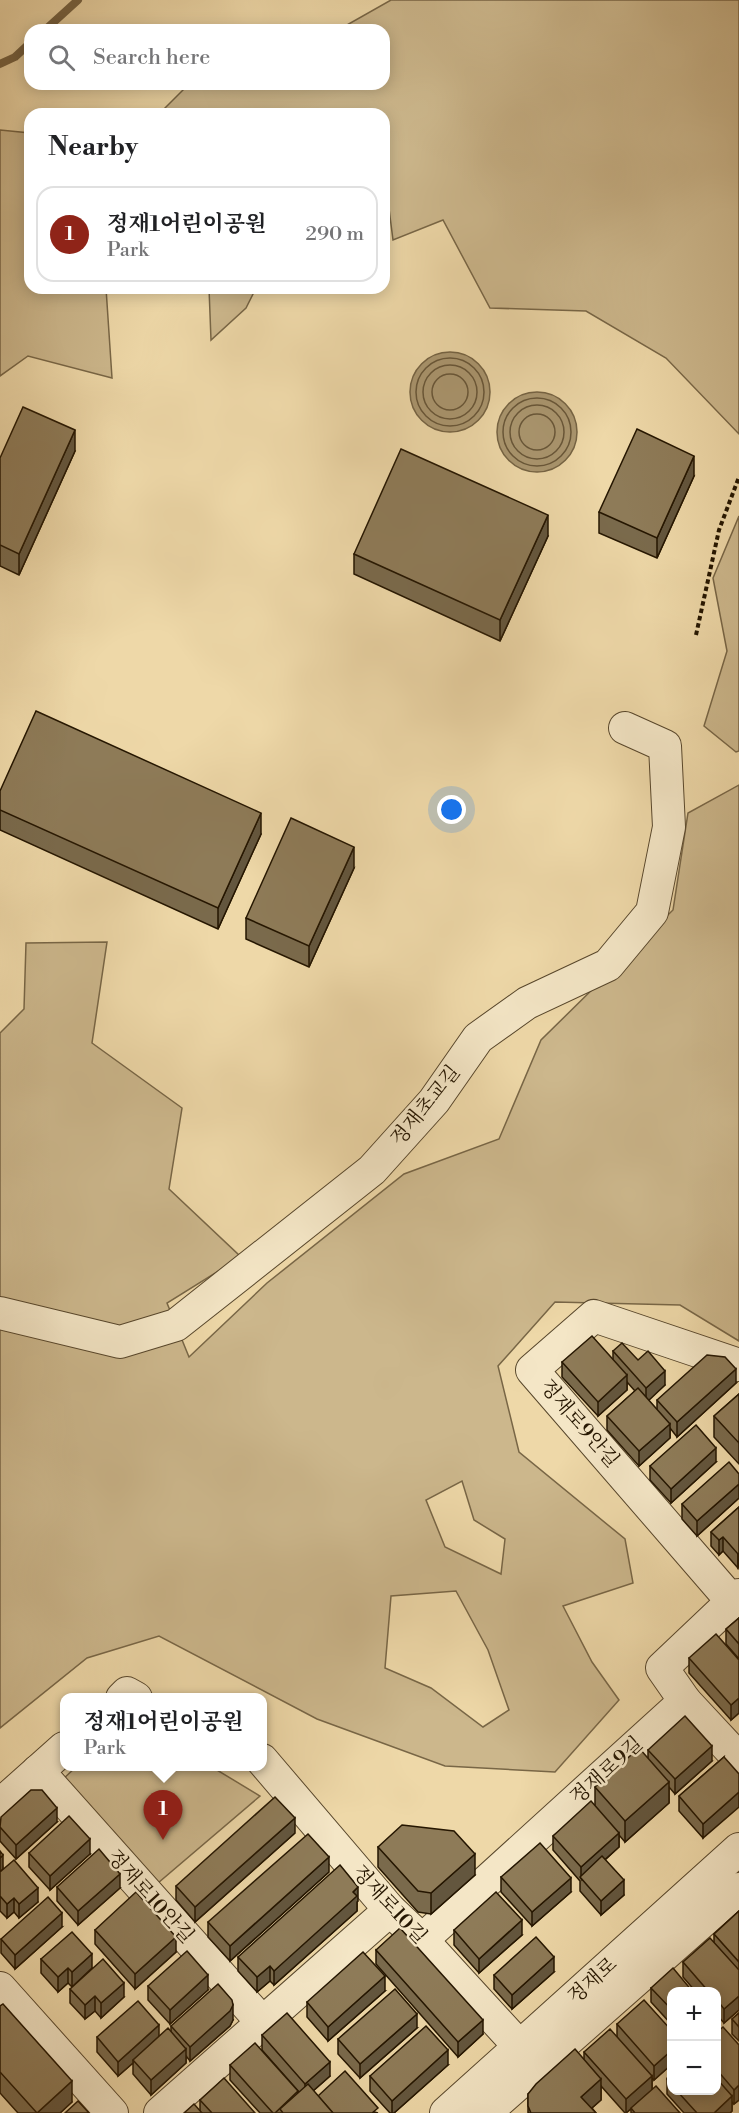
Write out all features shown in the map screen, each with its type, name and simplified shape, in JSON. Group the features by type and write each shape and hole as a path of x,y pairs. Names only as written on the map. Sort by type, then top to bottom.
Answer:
{"street":[{"name":"정재초교길","path":"0,1313 120,1342 176,1325 372,1170 434,1101 478,1038 527,1003 608,965 652,912 669,827 665,746 625,728"},
{"name":"정재로9안길","path":"736,1598 532,1370 594,1316 739,1365"},
{"path":"736,1598 662,1668 685,1701 739,1759"},
{"name":"정재로9길","path":"422,1940 685,1701"},
{"path":"0,1805 60,1752"},
{"name":"정재로10길","path":"267,1766 390,1910 422,1940 520,2047"},
{"name":"정재로10안길","path":"38,1771 263,2023"},
{"name":"정재로","path":"454,2110 520,2047 739,1850"},
{"name":"정재로","path":"486,2113 739,1889"},
{"path":"160,2113 390,1910"},
{"path":"0,1988 112,2113"}],"path":[{"path":"696,635 719,530 739,477"}],"shaded area":[{"path":"391,0 739,0 739,434 666,358 586,311 490,308 443,220 393,240 390,216 390,108 165,108 183,90 390,90 390,24 349,24"},
{"path":"0,130 24,132 24,294 106,294 112,378 28,356 0,376"},
{"path":"209,294 253,294 246,308 211,340"},
{"path":"739,516 739,751 736,752 704,726 727,651 713,578"},
{"path":"739,785 739,1341 680,1305 555,1302 498,1366 519,1452 625,1539 633,1583 563,1606 592,1662 619,1700 555,1772 445,1766 317,1719 159,1636 87,1658 0,1728 0,1033 24,1009 26,943 107,942 92,1043 182,1108 169,1189 241,1257 167,1303 189,1357 267,1283 404,1174 499,1139 541,1040 673,910 688,813","holes":["462,1481 474,1520 505,1539 501,1574 445,1547 426,1500","456,1591 488,1650 509,1710 483,1727 431,1688 385,1668 391,1596"]},
{"path":"72,1771 219,1771 260,1796 158,1883 62,1780"}],"water":[{"path":"442,352 458,352 479,363 490,384 490,400 479,421 458,432 442,432 428,426 416,414 410,400 410,384 416,370 428,358"},
{"path":"529,392 545,392 566,403 577,424 577,440 566,461 545,472 529,472 515,466 503,454 497,440 497,424 503,410 515,398"}],"building":[{"path":"23,407 75,430 19,554 0,545 0,458"},
{"path":"637,429 694,456 657,538 599,512"},
{"path":"401,449 548,515 500,620 354,554"},
{"path":"36,711 261,813 218,908 0,810 0,791"},
{"path":"291,818 354,847 309,946 246,918"},
{"path":"592,1336 627,1375 598,1402 562,1362"},
{"path":"622,1343 638,1360 648,1351 665,1371 646,1388 613,1351"},
{"path":"707,1355 725,1357 736,1369 677,1422 657,1400"},
{"path":"638,1388 670,1424 639,1451 607,1416"},
{"path":"739,1394 739,1443 714,1416"},
{"path":"696,1425 716,1448 671,1489 650,1466"},
{"path":"729,1462 739,1474 739,1484 697,1521 682,1504"},
{"path":"739,1507 738,1554 723,1537 719,1540 711,1532"},
{"path":"739,1618 739,1644 726,1629"},
{"path":"716,1634 739,1660 739,1698 731,1705 689,1658"},
{"path":"685,1716 712,1746 675,1779 648,1750"},
{"path":"639,1748 669,1782 625,1821 595,1787"},
{"path":"724,1757 739,1774 739,1792 703,1824 679,1796"},
{"path":"31,1790 42,1790 57,1808 16,1845 0,1827 1,1817"},
{"path":"275,1797 295,1818 195,1907 176,1886"},
{"path":"591,1801 619,1833 581,1867 553,1836"},
{"path":"69,1816 90,1839 50,1876 29,1853"},
{"path":"402,1825 454,1831 475,1854 431,1893 418,1891 378,1847"},
{"path":"308,1834 329,1857 230,1946 208,1922"},
{"path":"540,1843 571,1878 532,1912 501,1877"},
{"path":"99,1849 120,1874 78,1911 57,1887"},
{"path":"602,1856 624,1880 601,1901 580,1877"},
{"path":"14,1860 38,1888 19,1904 14,1898 7,1904 0,1896 0,1872"},
{"path":"340,1865 358,1887 353,1892 357,1896 274,1971 270,1966 257,1977 238,1957"},
{"path":"136,1892 176,1937 135,1974 95,1930"},
{"path":"496,1892 522,1920 479,1959 454,1930"},
{"path":"48,1897 62,1913 15,1955 1,1939"},
{"path":"739,1911 739,1962 714,1934"},
{"path":"400,1928 483,2020 458,2042 376,1950"},
{"path":"72,1932 92,1954 72,1972 68,1968 58,1977 41,1959"},
{"path":"536,1937 554,1957 512,1995 494,1975"},
{"path":"710,1938 739,1970 739,1996 724,2009 721,2005 721,1987 705,1987 683,1962"},
{"path":"187,1951 208,1975 170,2010 148,1986"},
{"path":"363,1952 385,1976 328,2027 307,2002"},
{"path":"103,1959 124,1983 101,2003 95,1996 85,2005 70,1989"},
{"path":"673,1968 689,1987 667,1987 667,2005 651,1988"},
{"path":"218,1984 232,2000 233,2005 230,2011 190,2047 171,2026"},
{"path":"395,1989 417,2014 360,2064 338,2039"},
{"path":"644,2000 667,2025 667,2054 654,2066 617,2024"},
{"path":"138,2001 159,2025 118,2062 97,2037"},
{"path":"3,2004 72,2081 37,2113 0,2072 0,2006"},
{"path":"287,2013 330,2062 305,2084 262,2035"},
{"path":"739,2013 739,2027 732,2019"},
{"path":"426,2026 448,2050 392,2101 370,2076"},
{"path":"723,2027 739,2045 739,2085 734,2090 721,2075 721,2029"},
{"path":"168,2028 186,2049 151,2080 133,2060"},
{"path":"610,2029 652,2076 626,2099 584,2052"},
{"path":"255,2043 298,2091 275,2113 230,2065"},
{"path":"575,2049 601,2079 581,2097 596,2113 531,2113 528,2106 528,2094"},
{"path":"345,2071 378,2108 372,2113 333,2113 318,2096"},
{"path":"224,2078 255,2113 212,2113 200,2100"},
{"path":"308,2084 333,2113 283,2113 280,2109"},
{"path":"721,2084 732,2096 714,2113 697,2113 681,2095 721,2095"},
{"path":"656,2086 680,2113 635,2113 631,2108"},
{"path":"78,2101 89,2113 65,2113"},
{"path":"194,2104 202,2113 184,2113"}],"waterway":[{"path":"52,24 78,0"},
{"path":"0,64 15,57 24,49"}],"place":[{"name":"정재1어린이공원","path":"163,1840"}]}
